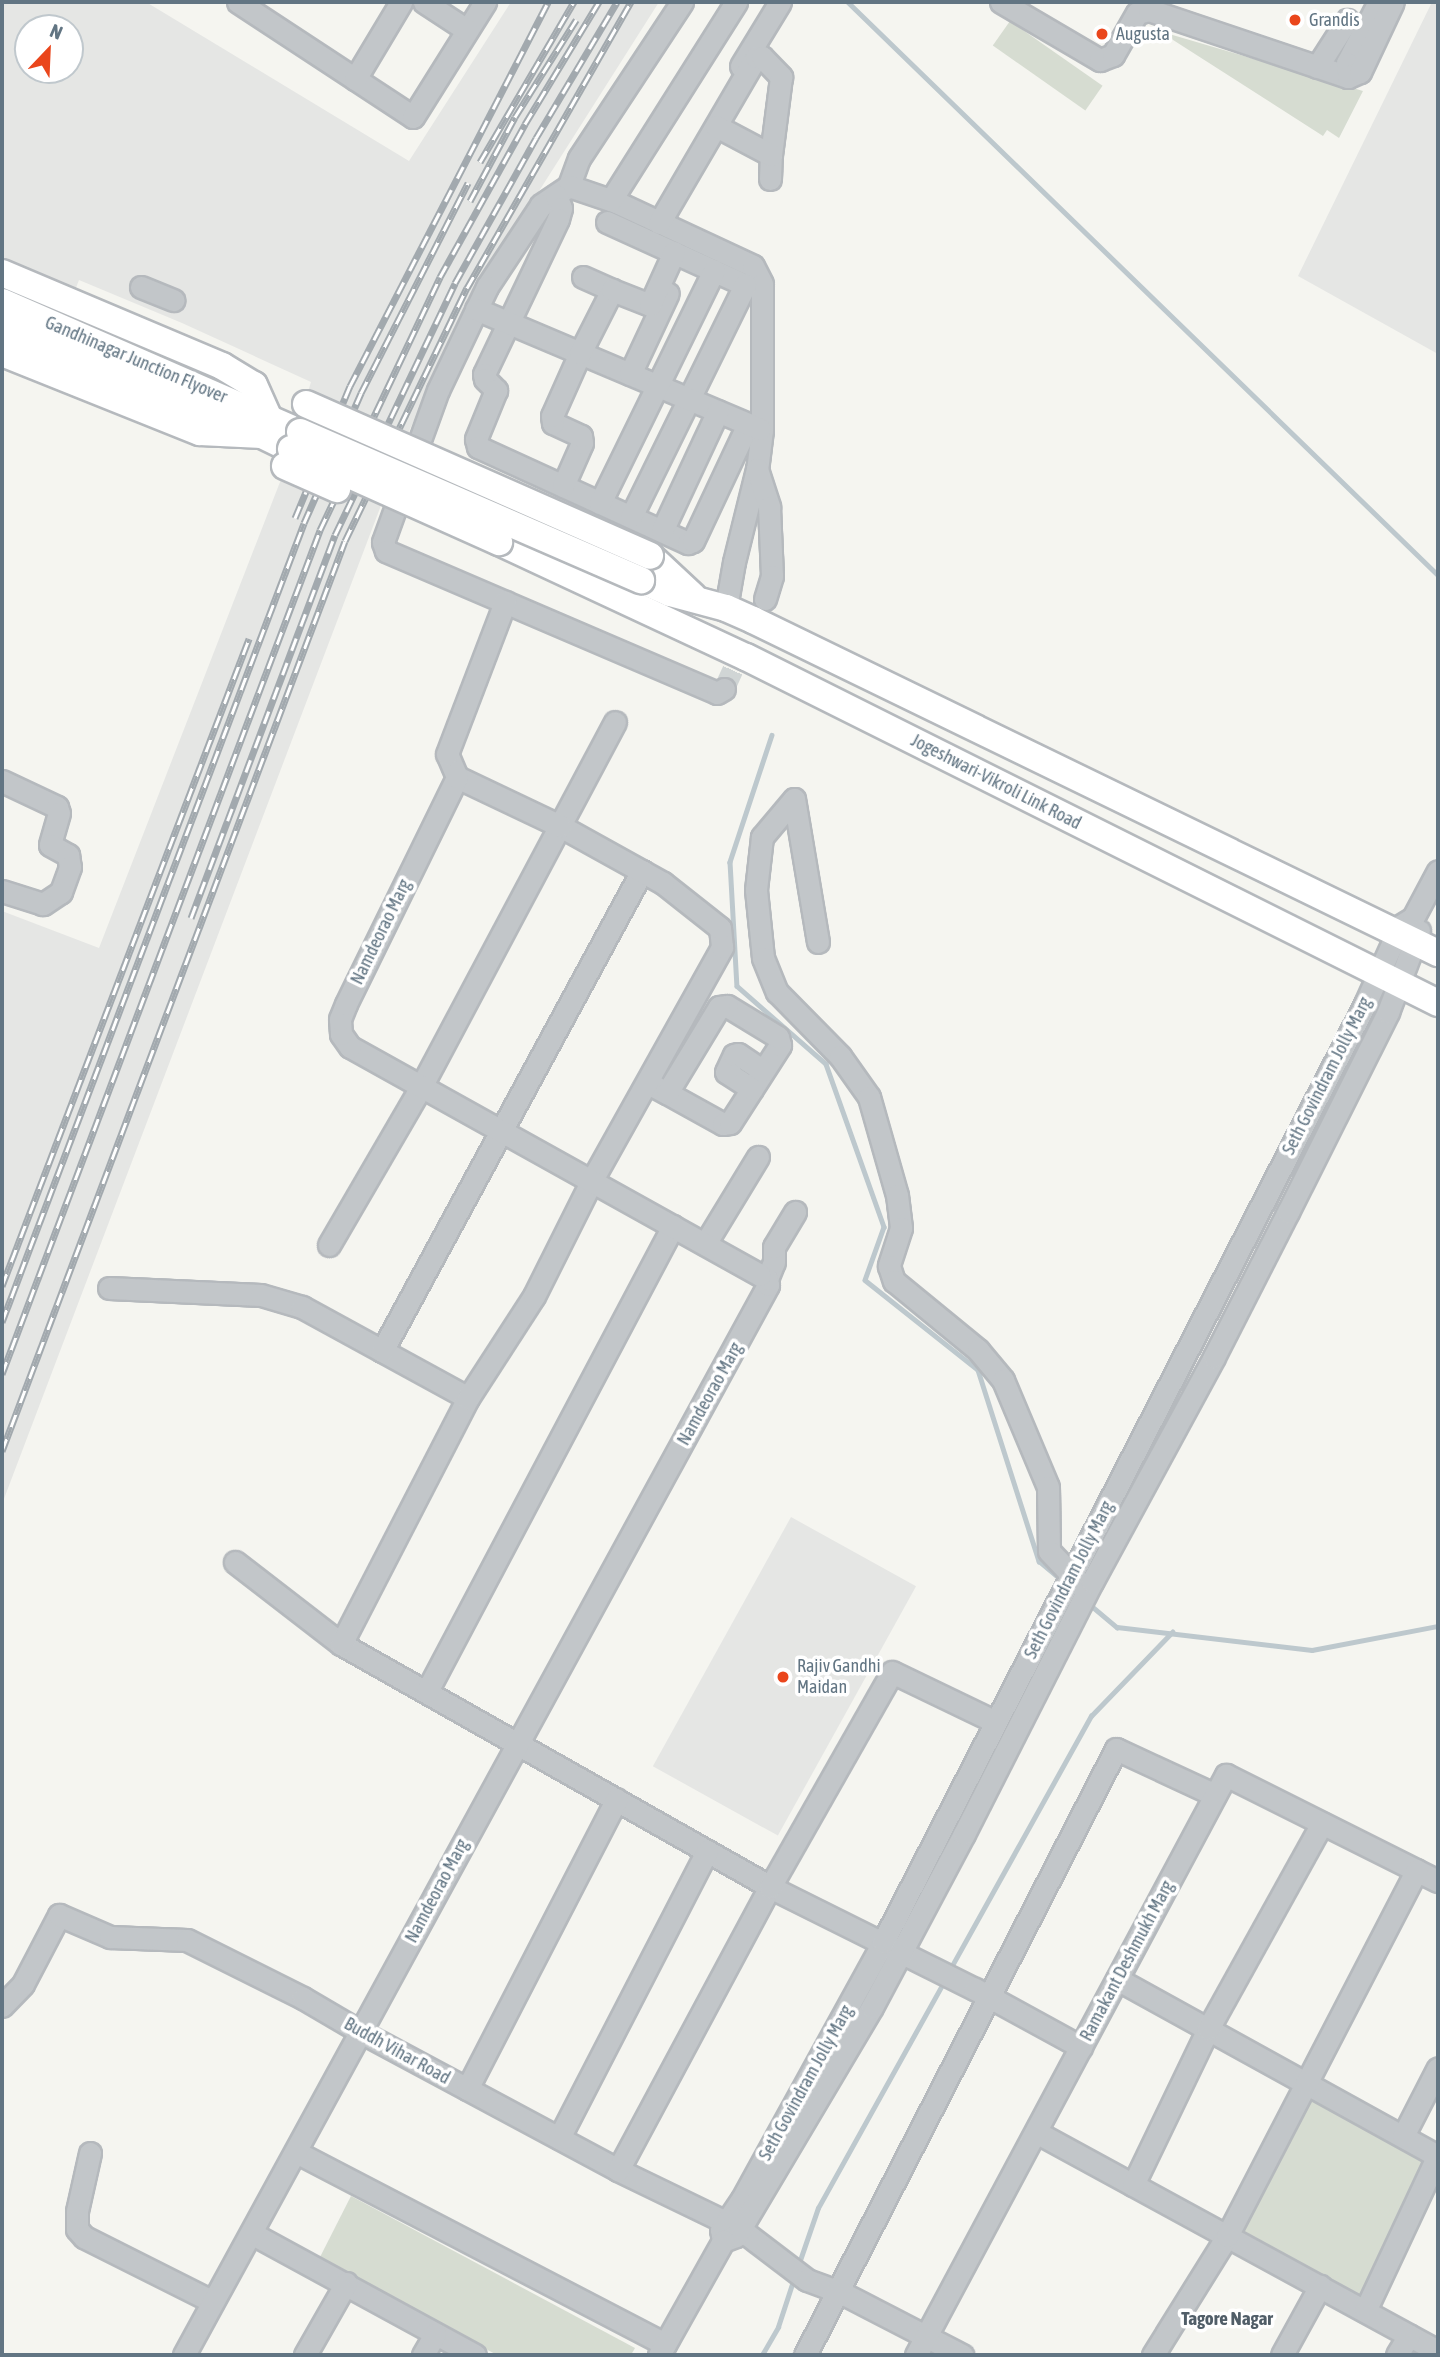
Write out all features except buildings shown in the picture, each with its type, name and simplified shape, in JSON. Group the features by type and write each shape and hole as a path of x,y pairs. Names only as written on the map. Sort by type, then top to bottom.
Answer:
{"main road":[{"path":"2,273 222,366 254,385 266,426 292,449 645,568"},
{"name":"Gandhinagar Junction Flyover","path":"2,302 266,426"},
{"name":"Gandhinagar Junction Flyover","path":"2,329 266,426"},
{"path":"2,353 200,432 266,426 306,404 645,568 700,602 726,608 1416,937"},
{"path":"266,426 292,449"},
{"name":"Jogeshwari-Vikroli Link Road","path":"292,449 496,550 552,565 746,657 1438,1003"}],"street":[{"path":"238,2 413,117 485,2"},
{"path":"355,79 401,2"},
{"path":"424,2 467,30"},
{"path":"682,2 579,158 563,190 558,219 484,374 485,379 496,390 476,439 478,447 688,543 692,541 755,427"},
{"path":"611,200 736,2"},
{"path":"654,220 780,2"},
{"path":"1001,2 1100,60 1113,55 1137,13 1149,10 1348,77 1360,72 1393,2"},
{"path":"1348,77 1347,63 1379,2"},
{"path":"1317,67 1347,20"},
{"path":"654,220 716,125 756,57 762,57 781,77 770,179"},
{"path":"716,125 771,155"},
{"path":"724,689 716,693 386,551 383,542 433,401 487,287 541,205 563,190 611,200 753,266 762,284 755,427 757,469 769,507 772,576 765,599"},
{"path":"607,222 745,285 631,517"},
{"path":"630,374 655,307 679,254"},
{"path":"600,503 714,270"},
{"path":"583,276 655,307"},
{"path":"141,287 173,300"},
{"path":"563,486 582,443 582,436 553,423 552,416 612,290"},
{"path":"477,309 755,427"},
{"path":"662,531 718,411"},
{"path":"726,608 734,562 757,469"},
{"path":"341,1644 468,1398 534,1296 592,1180 722,947 720,928 663,883 560,826 457,777 447,754 505,602"},
{"path":"329,1245 422,1086 615,722"},
{"name":"Namdeorao Marg","path":"184,2355 517,1741 766,1293 767,1279 503,1129 350,1047 341,1034 340,1019 457,777"},
{"path":"2,781 57,807 59,813 50,845 68,855 70,867 61,892 43,904 2,891"},
{"path":"818,942 794,799 762,837 756,890 763,958 777,992 839,1056 869,1097 897,1195 901,1228 889,1266 894,1281 978,1350 1003,1380 1048,1488 1049,1551 1079,1585"},
{"path":"382,1351 642,871"},
{"path":"1389,979 1416,937 1438,871"},
{"name":"Seth Govindram Jolly Marg","path":"662,2349 730,2231 742,2199 892,1947 996,1723 1062,1617 1214,1357 1363,1063 1389,979"},
{"path":"648,1083 723,1124 730,1123 780,1045 778,1037 727,1006 719,1007 667,1093"},
{"path":"705,1244 758,1157"},
{"path":"767,1279 774,1262 775,1247 795,1212"},
{"path":"426,1691 673,1226"},
{"path":"109,1288 261,1295 302,1307 468,1398"},
{"path":"235,1562 341,1644 517,1741 770,1887 892,1947 1081,2047"},
{"path":"892,1947 1062,1617"},
{"path":"618,2170 770,1887 892,1672 996,1723"},
{"path":"804,2355 838,2291 981,1993 1116,1749 1215,1795"},
{"name":"Ramakant Deshmukh Marg","path":"916,2355 1226,1775 1438,1881"},
{"path":"467,2089 617,1799"},
{"path":"1133,2185 1208,2029 1322,1823"},
{"path":"559,2138 707,1851"},
{"path":"1153,2355 1227,2236 1304,2082 1417,1870"},
{"name":"Buddh Vihar Road","path":"2,2006 23,1983 59,1915 110,1937 187,1940 303,1998 730,2231 807,2280 838,2291 962,2355"},
{"path":"1117,1979 1438,2155 1365,2311"},
{"path":"1403,2136 1438,2068"},
{"path":"1036,2132 1438,2351"},
{"path":"296,2152 662,2349"},
{"path":"90,2153 77,2211 77,2228 84,2237 213,2302"},
{"path":"251,2233 475,2355"},
{"path":"305,2355 346,2283"},
{"path":"1282,2355 1320,2286"},
{"path":"423,2355 435,2334"},
{"path":"1397,2355 1409,2335"}],"shaded area":[{"path":"2,2 146,2 409,161 511,2 659,2 480,284 410,429 2,1504 2,911 99,948 280,482 311,382 79,280 74,293 2,263"},
{"path":"1432,2 1438,2 1438,354 1298,276"},
{"path":"1010,21 1103,86 1085,110 993,46"},
{"path":"1159,31 1363,91 1339,138 1327,130 1323,136"},
{"name":"Rajiv Gandhi Maidan","path":"791,1517 916,1586 778,1836 653,1766"},
{"path":"1304,2082 1438,2156 1354,2307 1221,2232"},
{"path":"351,2196 635,2348 631,2355 497,2355 319,2259"}],"waterway":[{"path":"848,2 1438,575"},
{"path":"772,735 730,862 737,986 826,1064 884,1227 865,1280 978,1370 1039,1561 1063,1581"},
{"path":"1088,1603 1117,1627 1312,1650 1438,1626"},
{"path":"949,1971 1091,1716 1172,1632"},
{"path":"798,2266 818,2208 944,1982"},
{"path":"762,2355 778,2327 794,2278"}],"tunnel":[{"path":"724,689 765,599"}],"railway":[{"path":"295,518 350,386 548,2"},
{"path":"480,162 574,2"},
{"path":"2,1374 320,530 440,277 525,124 599,2"},
{"path":"191,918 335,535 455,283 536,138 617,2"},
{"path":"2,1451 345,541 467,288 631,2"},
{"path":"470,201 515,117 576,20"},
{"path":"2,1322 304,523 361,393 468,183"},
{"path":"2,1286 249,639"}],"place":[{"name":"Grandis","path":"1295,20"},
{"name":"Augusta","path":"1102,34"},
{"name":"Rajiv Gandhi Maidan","path":"783,1677"}],"district":[{"name":"Tagore Nagar","path":"1227,2319"}]}
